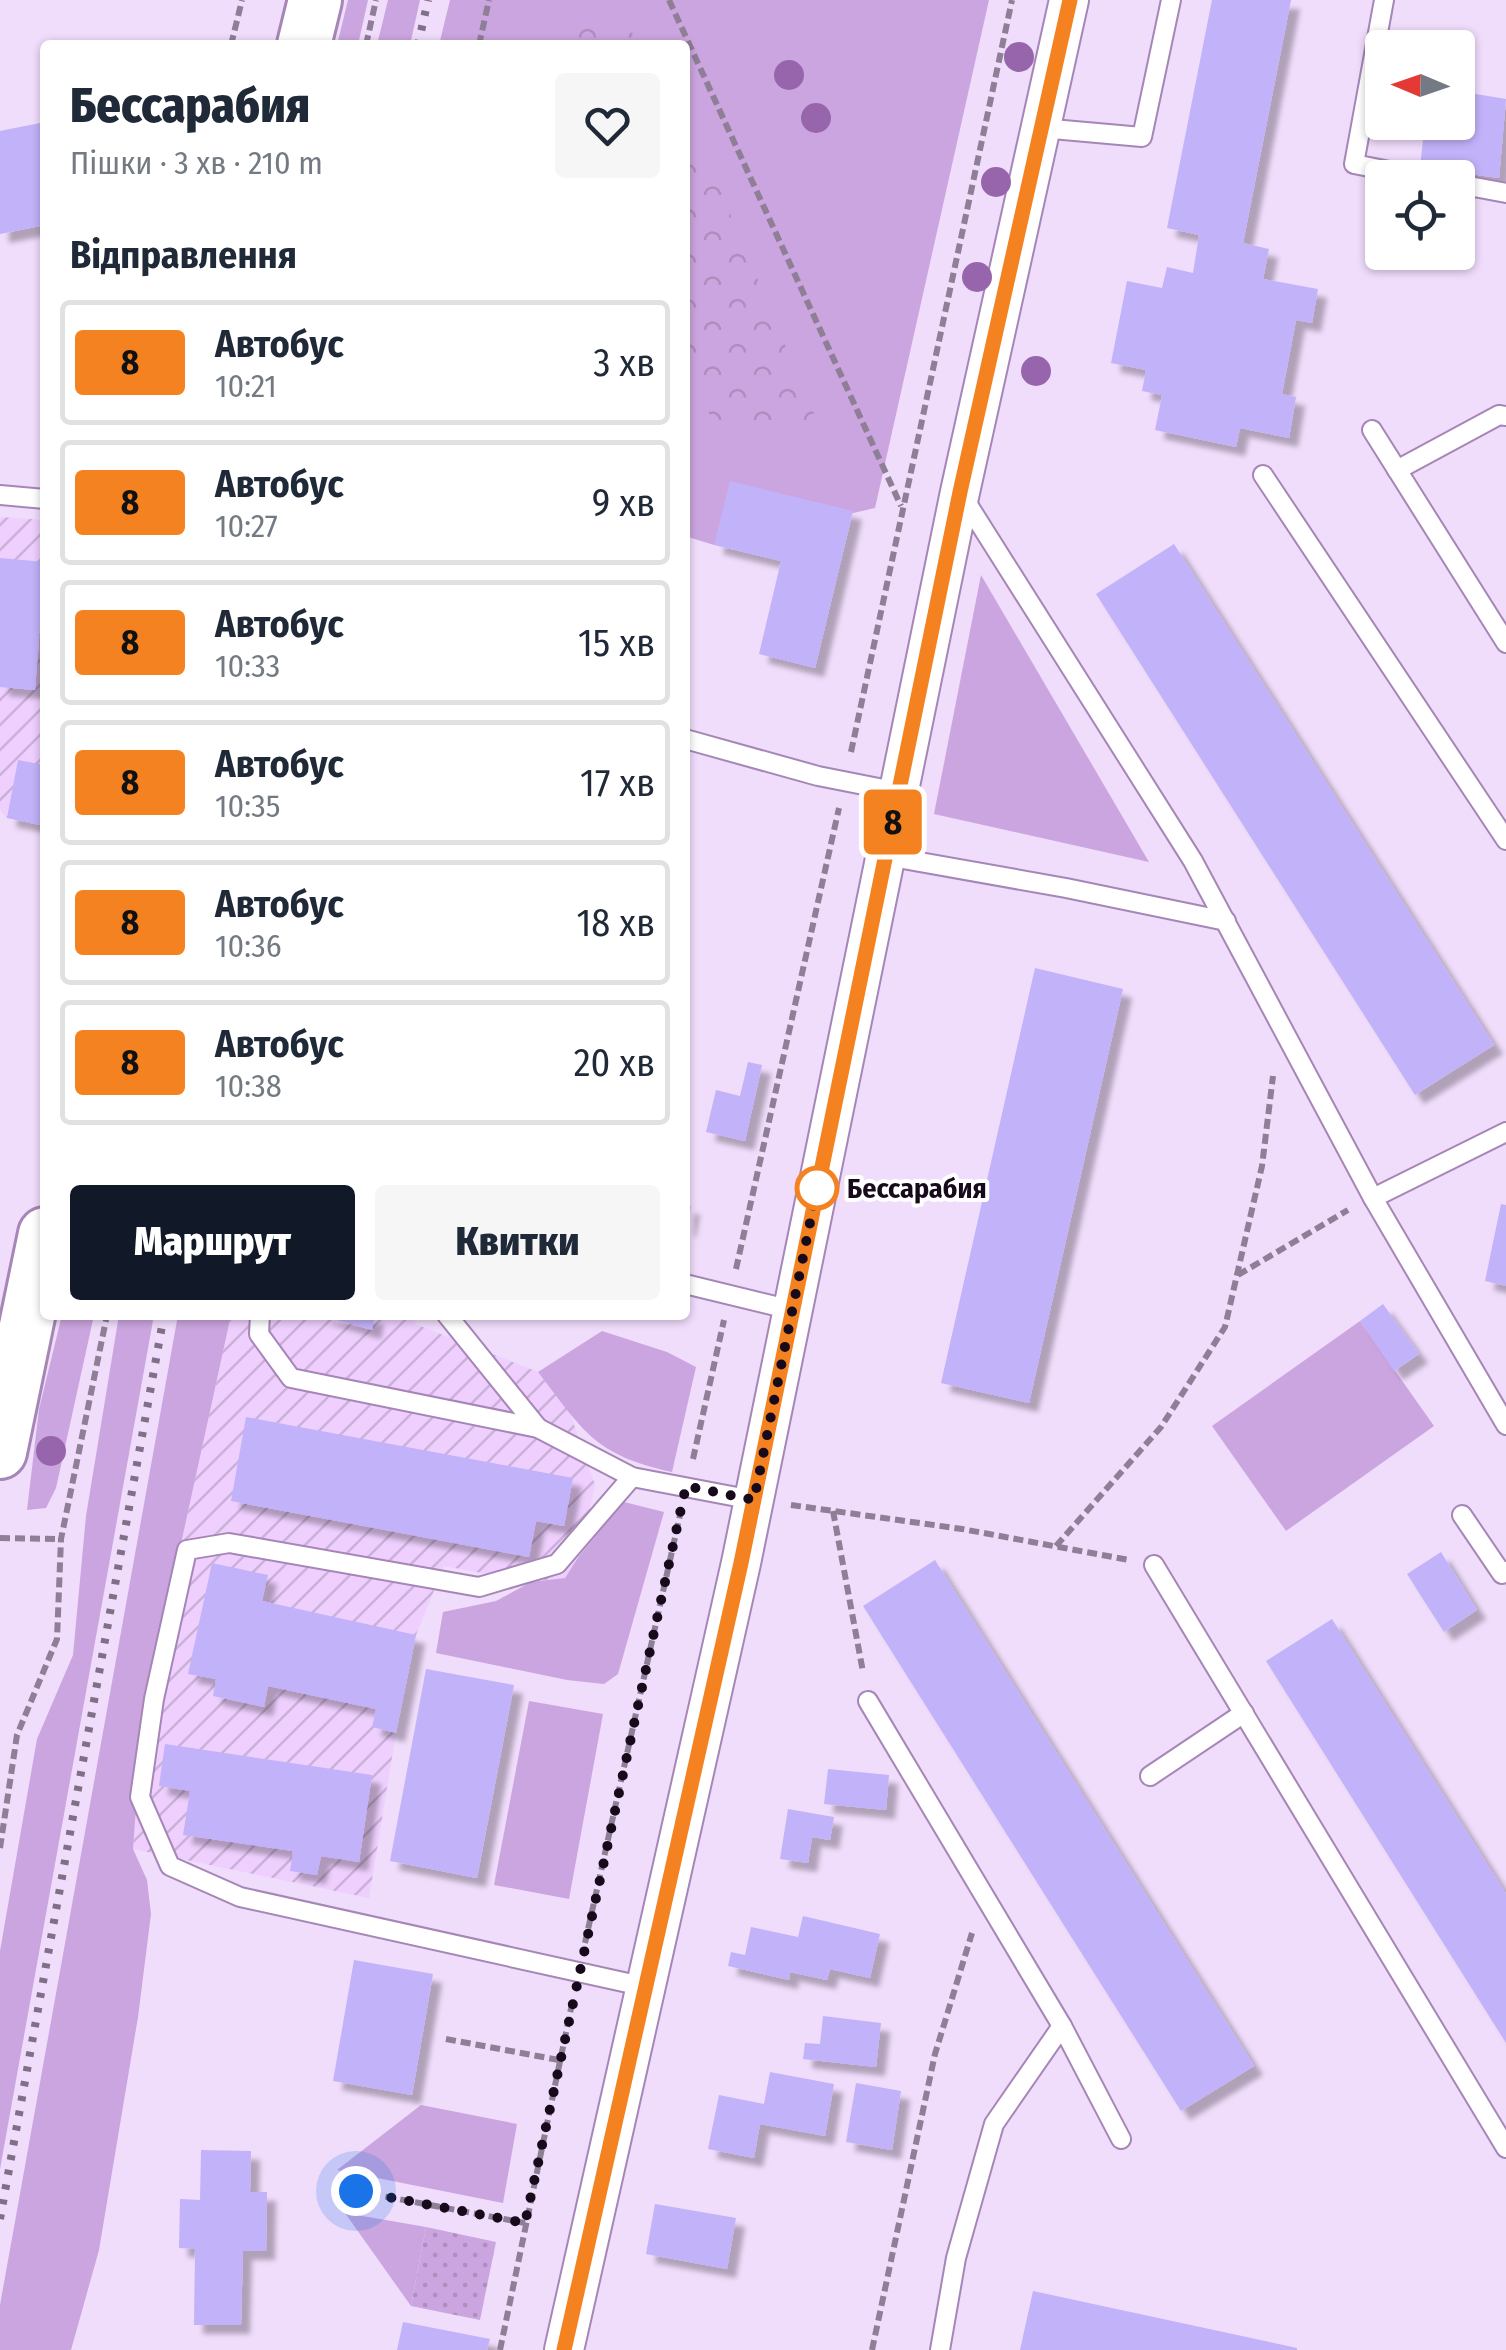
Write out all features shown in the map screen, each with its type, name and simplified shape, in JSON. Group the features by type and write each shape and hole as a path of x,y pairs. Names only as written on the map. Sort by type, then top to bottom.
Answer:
{"main road":[{"path":"305,40 315,0"},
{"path":"0,1452 40,1258"}],"street":[{"path":"564,2350 754,1500 960,492 1070,0"}],"lane":[{"path":"1041,128 1142,137 1171,0"},
{"path":"1365,166 1354,164 1384,0"},
{"path":"1475,187 1506,193"},
{"path":"1397,470 1499,415 1506,416"},
{"path":"1372,430 1506,643"},
{"path":"1264,475 1506,840"},
{"path":"960,492 1193,861 1373,1198 1506,1425"},
{"path":"0,495 40,499"},
{"path":"690,740 899,792"},
{"path":"886,856 1226,922"},
{"path":"1373,1198 1506,1132"},
{"path":"690,1285 792,1310"},
{"path":"260,1320 259,1334 291,1378 538,1428 632,1477 754,1500"},
{"path":"451,1320 538,1428"},
{"path":"1486,1392 1506,1398"},
{"path":"632,1477 557,1564 479,1587 229,1543 187,1550 154,1699 140,1797 170,1866 240,1897 646,1987"},
{"path":"1462,1515 1502,1574 1506,1571"},
{"path":"1154,1565 1506,2148"},
{"path":"868,1701 1062,2026 1121,2138"},
{"path":"1150,1776 1244,1714"},
{"path":"940,2350 956,2258 994,2124 1062,2026"}],"path":[{"path":"232,40 242,0"},
{"path":"367,40 376,0"},
{"path":"481,40 490,0"},
{"path":"669,0 687,40"},
{"path":"500,2350 559,2060 844,781 1012,0"},
{"path":"690,46 901,508"},
{"path":"1056,1546 1161,1427 1225,1327 1262,1166 1280,1019"},
{"path":"1237,1276 1326,1221 1373,1198"},
{"path":"0,1848 18,1735 57,1639 61,1540 106,1320"},
{"path":"754,1500 962,1529 1154,1565"},
{"path":"833,1511 868,1701"},
{"path":"0,1538 61,1540"},
{"path":"872,2350 935,2054 984,1894"},
{"path":"446,2039 559,2060"},
{"path":"356,2191 525,2223"}],"shaded area":[{"path":"0,517 40,520 40,825 7,818 0,810"},
{"path":"230,1320 415,1320 415,1324 538,1372 570,1413 595,1485 579,1556 565,1578 531,1582 444,1566 416,1635 369,1898 133,1849 142,1722"}],"green space":[{"path":"348,0 368,0 359,40 338,40"},
{"path":"388,0 420,0 411,40 378,40"},
{"path":"450,0 989,0 875,508 714,545 690,538 690,40 440,40"},
{"path":"582,21 633,33 637,40 556,40"},
{"path":"690,128 711,168 814,414 798,432 760,436 714,423 690,377"},
{"path":"981,575 1149,862 934,814"},
{"path":"61,1320 93,1320 56,1488 46,1508 27,1510 39,1409"},
{"path":"118,1320 153,1320 0,2169 0,1951 37,1739 73,1655 86,1516"},
{"path":"177,1320 230,1320 142,1722 133,1849 147,1880 151,1914 99,2250 71,2350 0,2350 0,2305"},
{"path":"1360,1321 1434,1426 1286,1531 1212,1426"},
{"path":"602,1331 667,1352 696,1367 672,1472 625,1458 593,1438 538,1372"},
{"path":"624,1502 664,1512 618,1674 604,1684 567,1680 436,1653 443,1612 496,1601 531,1582 565,1578"},
{"path":"529,1701 603,1714 569,1899 494,1885"},
{"path":"421,2105 517,2124 503,2203 337,2170"},
{"path":"345,2213 426,2227 411,2306"},
{"path":"426,2227 496,2242 480,2320 411,2306"}],"building":[{"path":"1212,0 1291,0 1243,243 1269,249 1263,279 1318,289 1312,323 1296,320 1282,394 1296,397 1289,438 1240,428 1236,447 1155,430 1162,395 1142,391 1146,370 1111,363 1127,281 1162,288 1167,267 1193,273 1199,235 1167,228"},
{"path":"1475,94 1506,99 1499,178 1475,175 1475,160 1421,160 1423,140 1475,140"},
{"path":"40,123 40,226 0,234 0,131"},
{"path":"730,481 853,511 815,668 759,654 781,561 714,545"},
{"path":"1174,544 1494,1045 1415,1095 1096,594"},
{"path":"0,558 40,562 35,690 0,687"},
{"path":"18,760 40,764 40,825 7,818"},
{"path":"1035,968 1123,989 1029,1403 941,1383"},
{"path":"748,1062 762,1065 745,1141 706,1132 716,1090 740,1096"},
{"path":"1501,1204 1506,1205 1506,1286 1485,1281"},
{"path":"1383,1304 1419,1354 1394,1371 1360,1321"},
{"path":"337,1320 374,1320 372,1330"},
{"path":"246,1417 573,1478 564,1526 536,1521 529,1557 231,1501"},
{"path":"1441,1552 1477,1610 1444,1632 1407,1574"},
{"path":"935,1560 1254,2066 1181,2111 863,1606"},
{"path":"212,1563 268,1575 262,1601 416,1635 396,1733 372,1727 376,1709 268,1686 264,1707 213,1696 216,1679 188,1674"},
{"path":"1332,1619 1506,1894 1506,2043 1266,1661"},
{"path":"426,1669 514,1685 477,1878 390,1861"},
{"path":"165,1744 372,1775 359,1862 321,1856 317,1875 290,1871 293,1851 183,1835 190,1791 159,1786"},
{"path":"828,1769 889,1775 886,1810 824,1804"},
{"path":"788,1809 834,1817 830,1840 812,1837 808,1863 780,1859"},
{"path":"803,1916 880,1934 870,1978 830,1969 827,1980 790,1972 789,1980 728,1966 731,1952 745,1955 751,1927 798,1937"},
{"path":"354,1960 433,1974 412,2095 333,2081"},
{"path":"823,2016 881,2023 876,2067 803,2059 805,2043 820,2044"},
{"path":"770,2072 834,2084 825,2136 760,2124 754,2158 708,2149 719,2095 764,2104"},
{"path":"856,2083 901,2091 892,2150 846,2142"},
{"path":"201,2150 251,2151 250,2192 267,2192 266,2251 243,2251 241,2325 194,2325 195,2249 179,2248 180,2199 200,2200"},
{"path":"655,2204 736,2218 727,2269 646,2254"},
{"path":"1033,2291 1297,2348 1297,2350 1020,2350"},
{"path":"403,2322 490,2339 487,2350 397,2350"}],"railway":[{"path":"419,40 428,0"},
{"path":"0,2219 163,1320"}],"bus line":[{"name":"8","path":"564,2350 741,1563 960,492 1070,0"}],"place":[{"name":"Бессарабия","path":"817,1188"}],"route":[{"path":"356,2191 525,2223 686,1486 754,1500 817,1188"}]}
